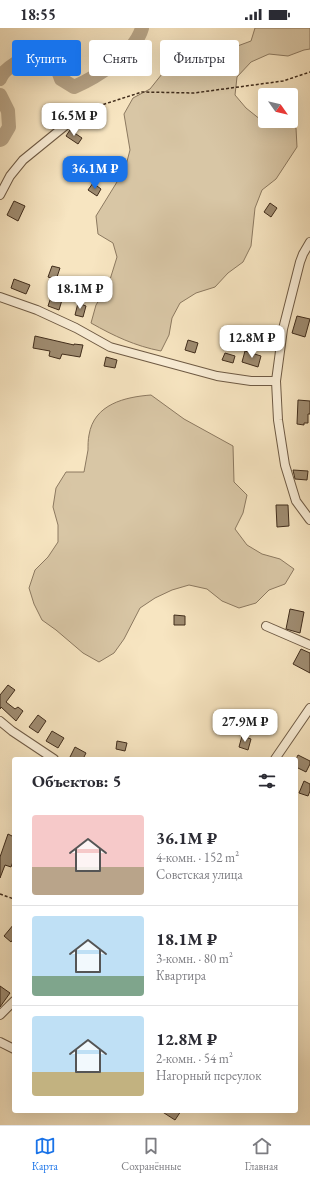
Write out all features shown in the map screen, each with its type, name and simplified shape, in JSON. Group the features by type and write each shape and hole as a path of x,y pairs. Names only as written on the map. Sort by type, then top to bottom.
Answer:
{"street":[{"path":"0,196 10,176 23,160 82,112"},
{"path":"310,242 300,262 283,329 276,381 278,420 285,465 296,501 310,520"},
{"path":"0,298 37,310 76,328 110,347 216,376 251,381 276,381"},
{"path":"266,626 310,645"},
{"path":"276,757 310,708"},
{"path":"0,721 12,731 51,757"},
{"path":"0,1015 12,1003"},
{"path":"0,1042 12,1048"}],"path":[{"path":"82,112 142,92 194,93 283,81 310,72"},
{"path":"0,894 12,898"}],"shaded area":[{"path":"255,28 310,28 310,49 288,56 269,54 251,62 239,75 239,45 251,41"},
{"path":"160,76 238,76 235,95 246,108 258,118 258,128 296,128 297,147 276,179 262,190 255,208 251,246 243,262 228,273 215,287 196,293 180,303 172,318 169,335 161,351 125,340 91,323 96,305 108,286 117,257 113,243 98,234 96,216 125,169 130,150 124,114 133,98 150,89"},
{"path":"151,395 184,419 233,446 234,482 247,495 243,513 235,529 247,545 262,554 280,559 294,569 285,584 269,590 256,603 239,608 222,601 207,589 189,585 172,590 155,598 140,608 124,639 114,653 99,662 83,653 42,620 34,604 29,588 35,570 48,557 58,542 58,525 53,507 56,488 66,472 84,472 89,435 92,424 97,416 104,409 121,400"}],"building":[{"path":"70,130 82,138 78,144 66,136"},
{"path":"93,183 101,189 97,196 88,190"},
{"path":"14,201 25,206 18,221 7,215"},
{"path":"270,203 277,208 271,217 264,212"},
{"path":"52,266 60,268 56,280 48,277"},
{"path":"14,279 30,285 26,294 11,288"},
{"path":"51,297 62,300 59,310 48,306"},
{"path":"78,303 86,306 83,317 75,315"},
{"path":"297,316 310,319 305,337 292,333"},
{"path":"35,336 74,345 83,345 80,357 62,354 60,359 49,356 50,351 33,348"},
{"path":"188,340 198,343 195,353 185,350"},
{"path":"245,351 261,356 258,367 242,362"},
{"path":"225,353 235,356 233,363 222,360"},
{"path":"106,357 117,360 115,368 104,366"},
{"path":"298,400 310,401 308,423 304,423 304,425 297,424"},
{"path":"293,470 308,471 307,480 295,479"},
{"path":"276,505 288,505 289,526 277,527"},
{"path":"290,609 304,612 300,633 286,629"},
{"path":"174,615 185,616 185,625 174,625"},
{"path":"301,649 310,653 310,673 293,664"},
{"path":"8,685 15,690 6,702 15,709 18,707 23,711 16,721 1,707 0,709 0,695"},
{"path":"38,715 46,721 38,733 29,727"},
{"path":"52,731 64,738 58,748 46,741"},
{"path":"242,736 251,739 248,750 239,747"},
{"path":"117,741 127,743 125,751 116,749"},
{"path":"75,747 86,753 84,757 70,757"},
{"path":"298,755 310,761 306,772 298,768"},
{"path":"304,781 310,784 308,796 299,793"},
{"path":"8,834 12,836 12,864 11,867 5,865 0,878 0,857"},
{"path":"12,926 11,942 4,936"},
{"path":"0,986 10,993 0,1007"},
{"path":"164,1113 180,1113 175,1120"}],"waterway":[{"path":"0,79 5,71 15,63 32,56 38,56 54,60 61,79 74,87 104,71 114,63 132,46 142,28"},
{"path":"0,95 8,111 9,127 0,140"}]}
